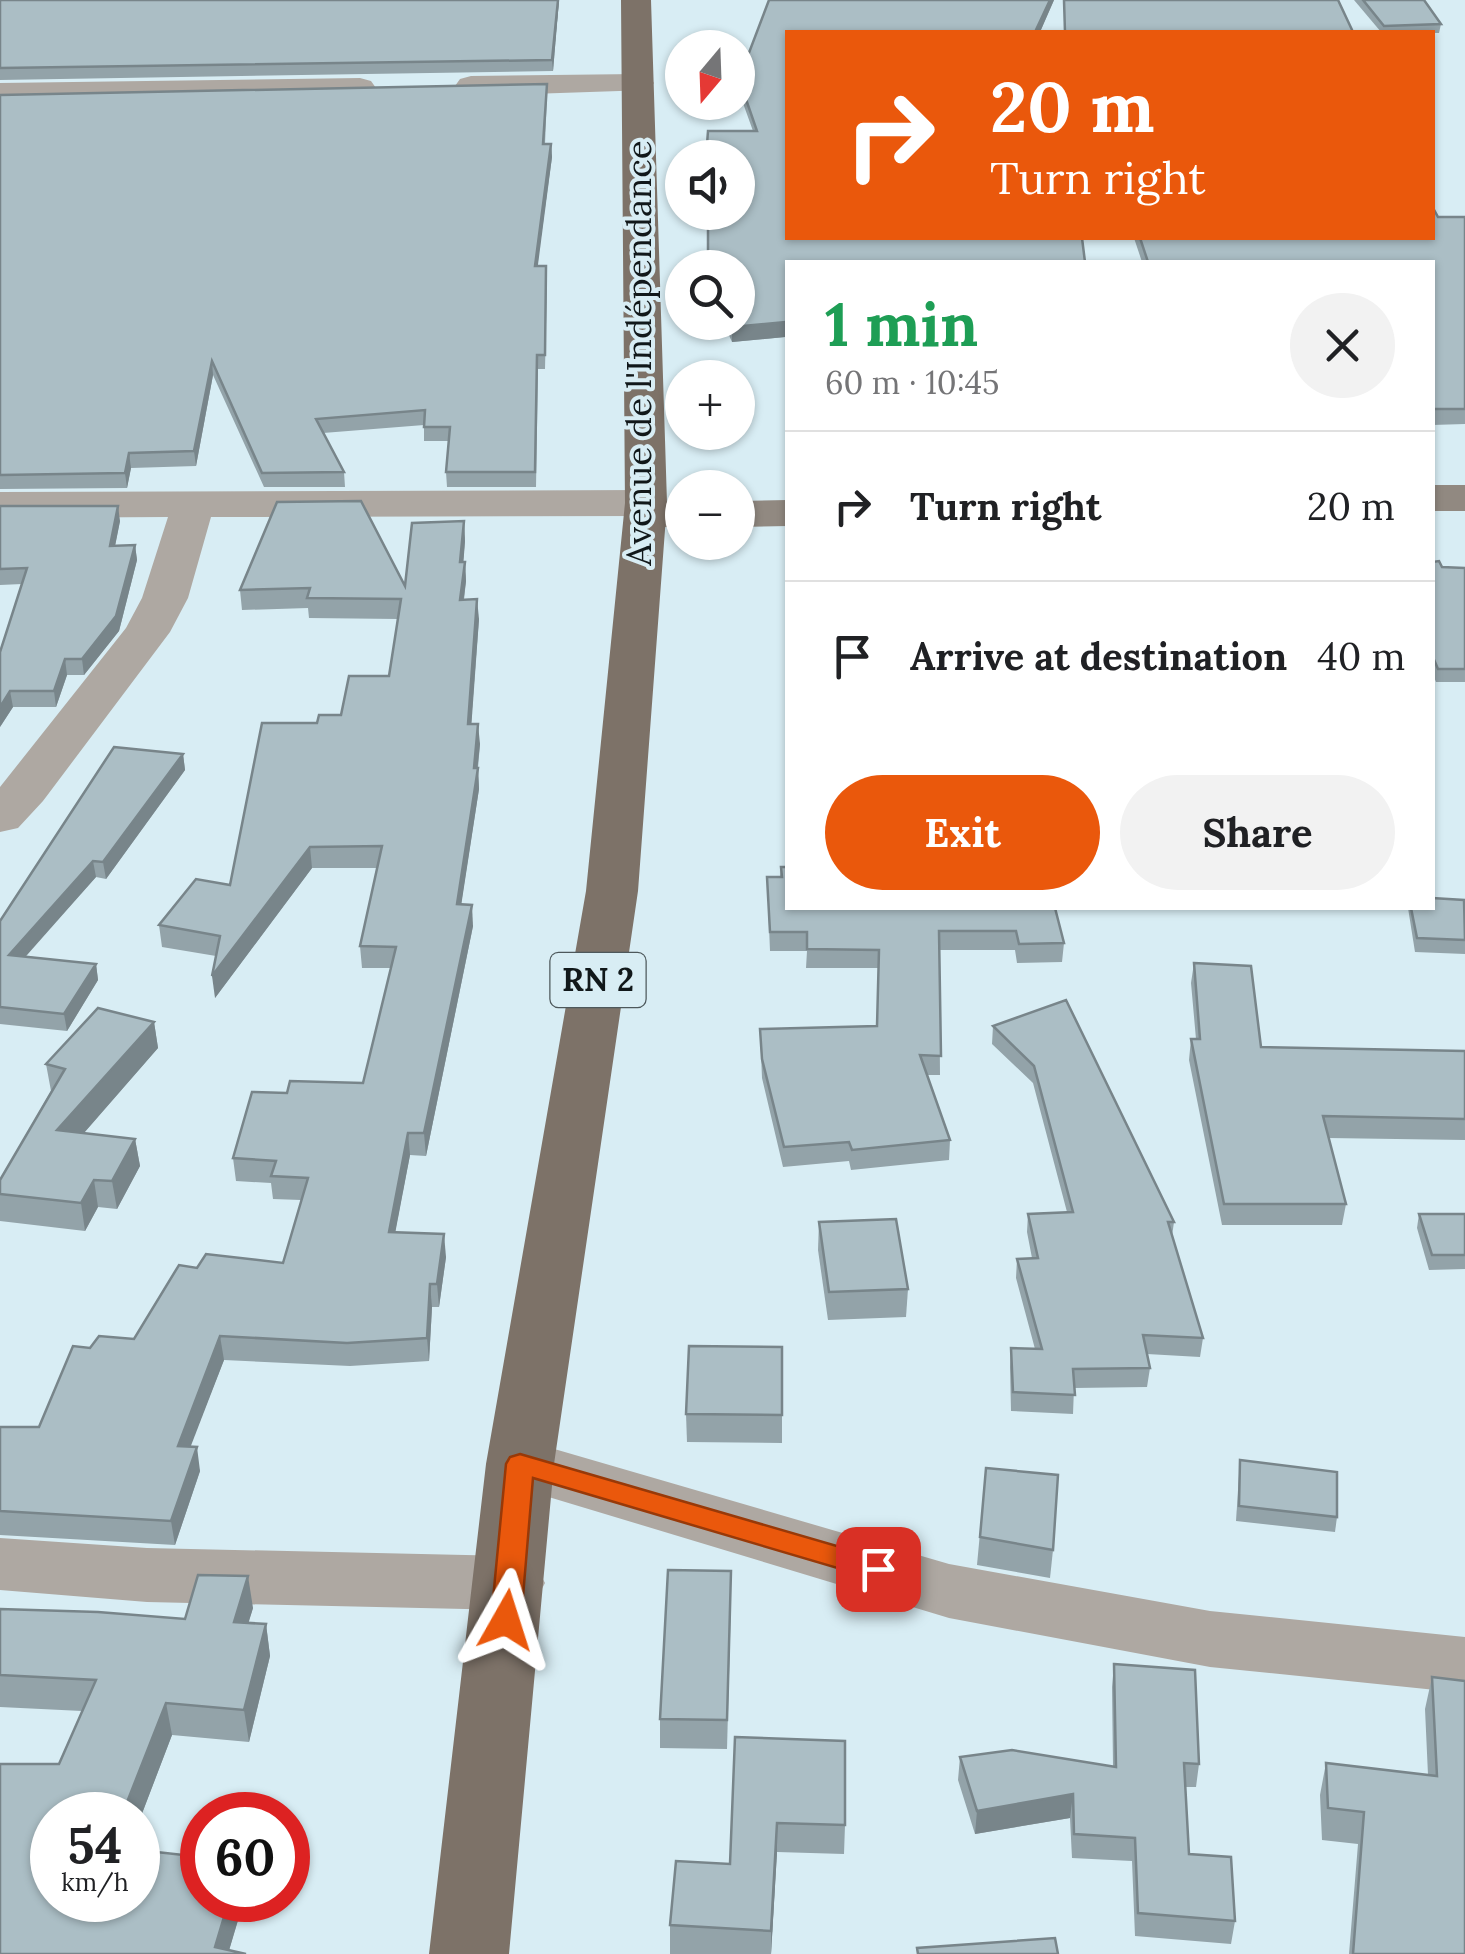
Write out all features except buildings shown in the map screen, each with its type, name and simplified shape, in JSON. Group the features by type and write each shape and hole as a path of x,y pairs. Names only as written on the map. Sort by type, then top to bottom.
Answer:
{"main road":[{"name":"Avenue de l'Indépendance","path":"469,1954 520,1464 612,892 658,511 636,0"}],"street":[{"path":"439,86 638,83"},
{"path":"0,93 399,87"},
{"path":"1435,498 1465,498"},
{"path":"0,504 658,511"},
{"path":"0,817 26,790 146,632 165,598 194,504"},
{"path":"755,514 785,513"},
{"path":"520,1464 948,1590 1210,1639 1465,1665"},
{"path":"0,1564 147,1576 510,1583"}],"route":[{"path":"506,1620 520,1464 878,1569"}]}
